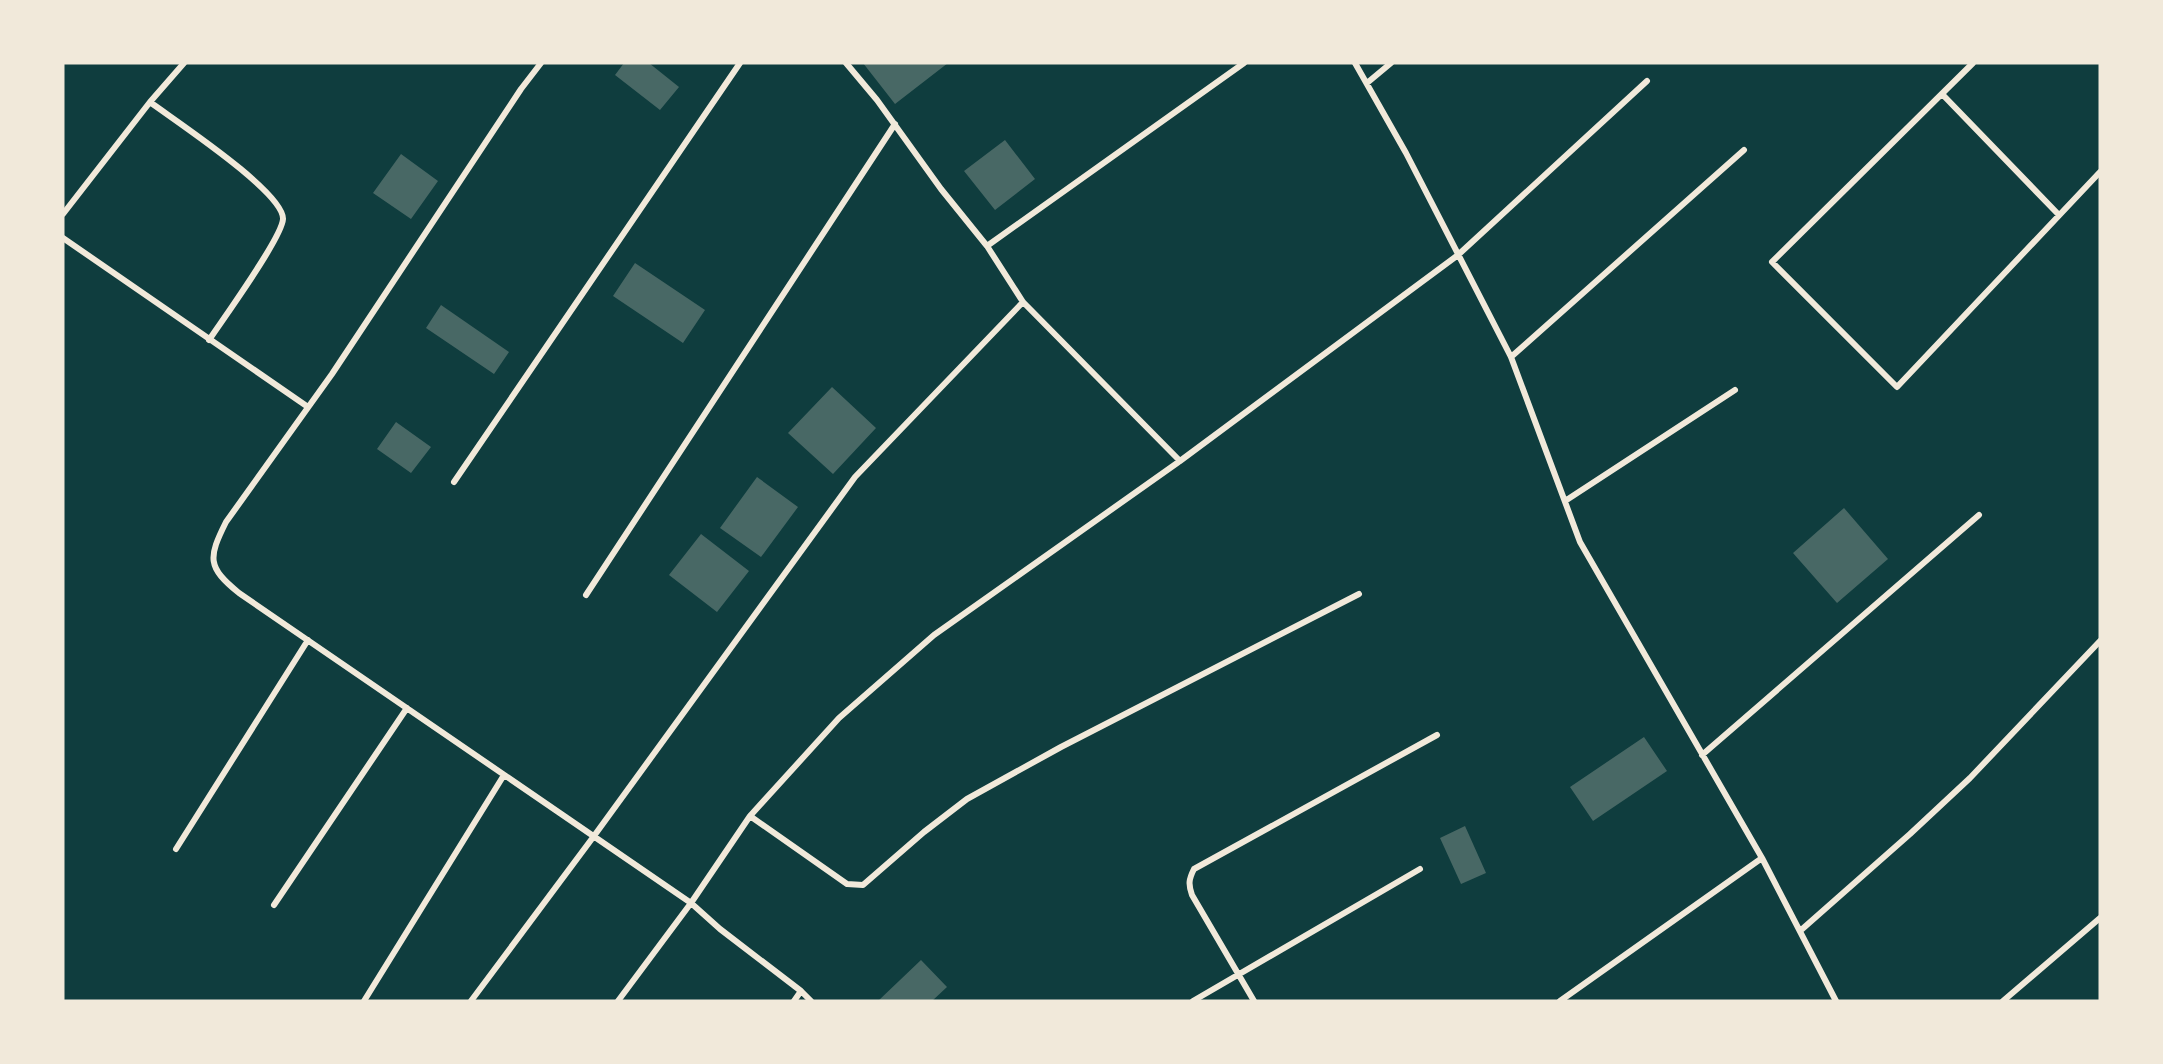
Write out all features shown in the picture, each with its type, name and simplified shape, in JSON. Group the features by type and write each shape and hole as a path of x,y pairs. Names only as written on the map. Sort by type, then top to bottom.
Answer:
{"street":[{"path":"63,214 150,102 184,63"},
{"path":"541,63 308,407 226,522 216,542 215,569 221,579 238,593 691,903 812,1001"},
{"path":"454,482 740,63"},
{"path":"846,63 987,246 1023,302 1180,461"},
{"path":"987,246 1244,63"},
{"path":"1355,63 1406,153 1511,357 1580,542 1762,858 1836,1001"},
{"path":"1366,83 1391,63"},
{"path":"1973,63 1772,262 1897,387 2100,172"},
{"path":"618,1001 691,903 750,816 839,718 934,635 1180,461 1458,255 1647,81"},
{"path":"1941,94 2058,214"},
{"path":"150,102 247,173 282,210 283,220 275,238 209,340"},
{"path":"586,595 895,124"},
{"path":"1511,357 1744,150"},
{"path":"63,238 308,407"},
{"path":"471,1001 855,477 1023,302"},
{"path":"1565,501 1735,390"},
{"path":"1702,754 1979,515"},
{"path":"750,816 848,884 863,885 924,832 967,799 1061,747 1359,594"},
{"path":"176,849 308,640"},
{"path":"1800,931 1970,778 2100,641"},
{"path":"274,905 407,708"},
{"path":"1254,1001 1192,896 1189,880 1194,869 1437,735"},
{"path":"364,1001 504,775"},
{"path":"1560,1001 1762,858"},
{"path":"1193,1001 1420,869"},
{"path":"2003,1001 2100,918"},
{"path":"794,1001 801,991"}],"building":[{"path":"624,63 649,63 679,87 660,110 615,75"},
{"path":"863,63 948,63 895,104"},
{"path":"1005,140 1035,179 995,210 964,171"},
{"path":"401,154 438,181 411,219 373,193"},
{"path":"635,263 705,310 683,343 613,296"},
{"path":"441,305 509,352 494,374 426,328"},
{"path":"832,387 876,428 833,474 788,433"},
{"path":"396,422 431,447 411,473 377,449"},
{"path":"757,477 798,507 761,557 720,528"},
{"path":"1844,508 1888,559 1837,603 1793,553"},
{"path":"701,534 749,571 717,612 669,575"},
{"path":"1644,737 1667,771 1593,821 1570,787"},
{"path":"1465,826 1486,873 1461,884 1440,838"},
{"path":"921,960 947,987 932,1001 878,1001"}]}
